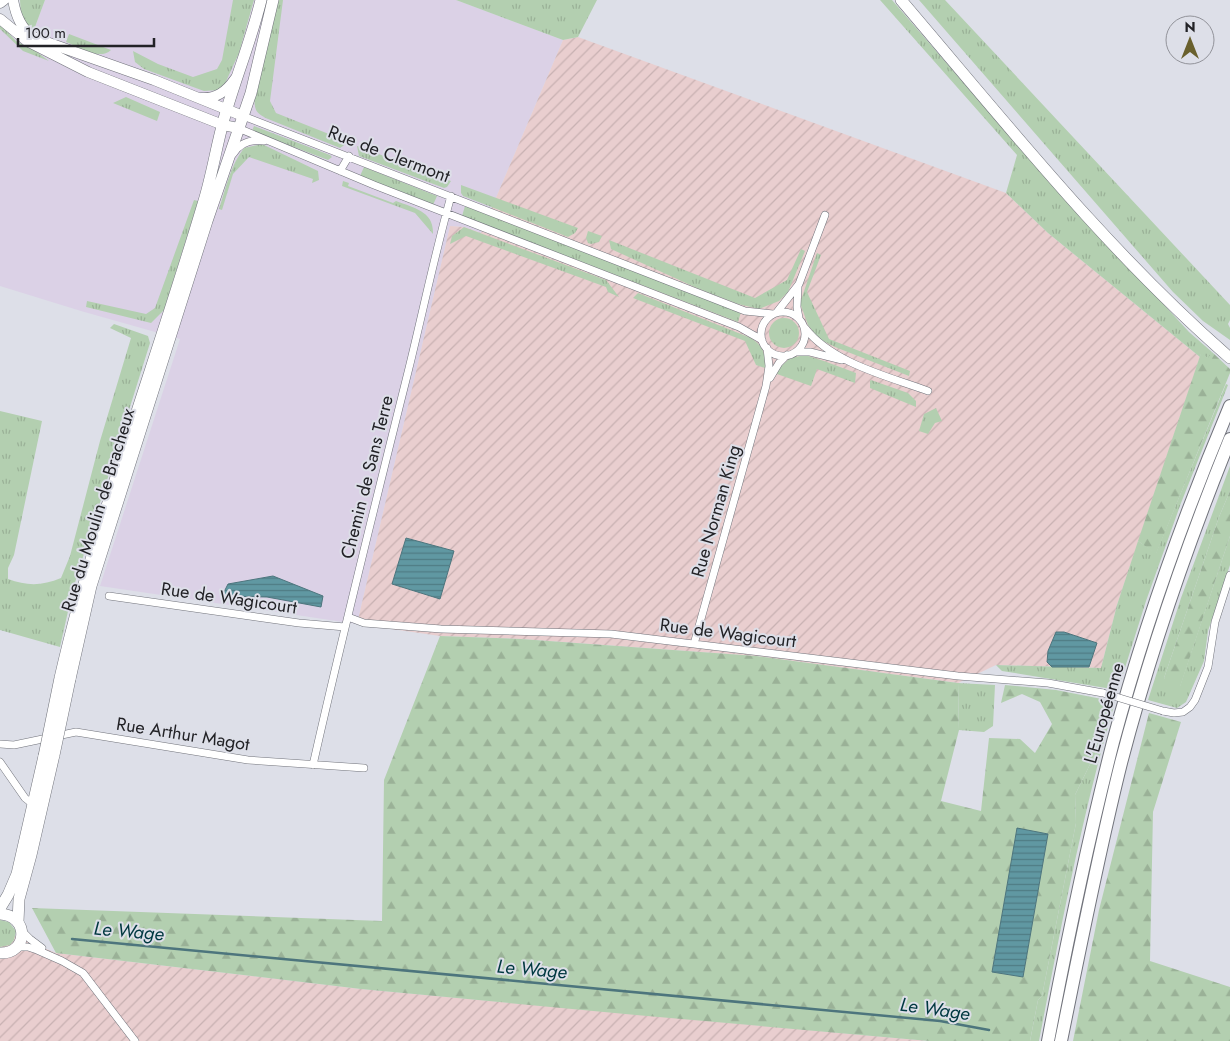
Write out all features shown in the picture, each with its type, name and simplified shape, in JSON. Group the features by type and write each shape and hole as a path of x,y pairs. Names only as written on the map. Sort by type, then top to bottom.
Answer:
{"highway":[{"name":"L'Européenne","path":"1048,1041 1088,847 1118,723 1149,621 1178,536 1230,406"},
{"name":"L'Européenne","path":"1062,1041 1098,863 1131,726 1179,572 1230,439"}],"main road":[{"path":"0,3 4,0"},
{"name":"Rue de Clermont","path":"13,0 21,25 35,38 154,80 243,116"},
{"name":"Rue du Moulin de Bracheux","path":"17,947 22,938 19,899 65,678 75,614 99,529 203,205 223,124 261,0"},
{"name":"Rue du Moulin de Bracheux","path":"65,678 91,586 253,85 273,0"},
{"path":"901,0 1107,239 1167,300 1230,358"},
{"path":"910,0 1113,235 1183,308 1230,350"},
{"name":"Rue de Clermont","path":"0,19 27,41 88,72 238,128"},
{"path":"197,97 212,97 221,94 231,85 239,72"},
{"name":"Rue du Moulin de Bracheux","path":"0,908 17,874 38,807"},
{"path":"0,914 10,916 20,926"},
{"path":"2,955 17,947"}],"street":[{"name":"Rue de Clermont","path":"243,116 745,311 775,313"},
{"name":"Rue de Clermont","path":"238,128 446,214 739,327 762,340"},
{"path":"225,168 233,153 242,144 256,140 272,143"},
{"path":"340,171 349,156"},
{"name":"Chemin de Sans Terre","path":"313,765 451,196"},
{"path":"796,352 804,342 805,334 799,318 797,304 799,284 825,214"},
{"path":"799,284 775,313 766,319 761,334 767,348 777,355 810,352 855,364 928,391"},
{"path":"775,313 789,312 799,318"},
{"path":"804,328 821,344 855,364"},
{"name":"Rue Norman King","path":"694,644 766,386 767,348"},
{"name":"Rue Norman King","path":"766,386 776,366 787,355"},
{"name":"Rue de Wagicourt","path":"348,617 364,623 441,629 598,633 958,676 1048,683 1103,693 1174,713 1183,712 1195,700 1208,667 1215,622 1230,576"},
{"name":"Rue de Wagicourt","path":"109,596 299,623 345,627"},
{"name":"Rue Arthur Magot","path":"0,744 14,745 76,732 221,756 364,768"},
{"path":"0,762 21,793 38,807"},
{"path":"20,926 36,944 78,970 87,978 135,1041"},
{"path":"17,947 28,947 62,961"}],"shaded area":[{"path":"45,0 456,0 563,40 481,233 464,227 450,226 357,624 100,586 180,339 0,286 0,21 32,35"},
{"path":"578,37 1006,193 1048,233 1200,357 1117,605 1101,668 996,665 958,683 756,656 521,639 440,636 357,624 450,226 464,227 481,233 563,40"},
{"path":"0,930 56,953 361,989 929,1041 0,1041"}],"green space":[{"path":"20,0 45,0 32,35 21,17"},
{"path":"233,0 254,0 239,53 223,88 220,90 204,91 144,69 135,62 133,51 158,64 193,77 217,69 222,60"},
{"path":"277,0 283,0 270,101 276,113 349,142 340,148 268,119 256,111 254,97"},
{"path":"456,0 597,0 578,37 563,40"},
{"path":"880,0 892,0 1019,147 1189,332 1212,352 1209,359 1201,354 1200,357 1048,233 1006,193 1017,155"},
{"path":"919,0 945,0 1230,305 1230,320 1228,324 1230,340 1203,321 1173,292"},
{"path":"0,24 16,41 49,61 23,51 0,29"},
{"path":"69,34 111,50 101,54 89,52 66,42"},
{"path":"126,97 160,112 157,121 113,103"},
{"path":"254,126 332,157 328,160 252,131"},
{"path":"262,144 318,171 319,180 312,183 313,179 249,157 233,174 222,210 219,209 229,177 239,155 244,148"},
{"path":"357,146 451,181 444,188 359,156"},
{"path":"364,167 437,196 433,205 360,176"},
{"path":"343,181 349,183 348,186 393,203 396,201 416,208 430,220 433,234 415,213 342,186"},
{"path":"461,185 578,228 575,233 568,237 463,196"},
{"path":"194,200 198,201 164,310 151,323 86,307 87,301 146,314 155,308"},
{"path":"465,206 741,312 738,322 462,216"},
{"path":"464,227 606,280 619,297 608,292 606,287 466,236 450,244 452,236"},
{"path":"588,231 602,236 599,242 588,243 586,238"},
{"path":"609,240 755,298 787,280 801,249 805,251 788,292 779,301 759,309 738,304 699,289 611,249"},
{"path":"817,253 821,255 807,292 829,339 910,371 909,376 819,339 808,325 800,303"},
{"path":"638,293 751,338 759,344 763,351 765,368 756,365 745,341 633,298"},
{"path":"784,318 795,322 799,333 795,344 784,348 773,344 769,333 773,322"},
{"path":"114,324 148,336 150,343 73,589 60,647 0,630 0,411 42,421 14,555 8,568 8,579 34,584 54,581 61,578 70,556 100,441 131,338 110,328"},
{"path":"1212,352 1230,369 1230,373 1156,554 1138,541 1201,353 1208,358"},
{"path":"805,355 856,373 855,383 817,369 811,386 774,373 790,358"},
{"path":"871,380 908,393 916,401 916,407 870,388"},
{"path":"1226,384 1228,385 1181,503 1146,601 1118,690 1002,671 996,665 1101,668 1117,605 1138,541 1156,553"},
{"path":"936,408 942,421 935,423 928,434 919,431 924,414"},
{"path":"1230,466 1230,491 1219,517 1164,678 1180,686 1230,536 1230,565 1208,631 1204,661 1186,702 1177,708 1148,700 1181,598"},
{"path":"1230,491 1230,536 1180,687 1175,688 1164,678 1219,517"},
{"path":"440,636 521,639 756,656 958,683 959,730 941,801 981,811 989,738 1020,739 1035,753 1052,724 1040,702 1022,694 1001,703 1005,685 1056,690 1107,700 1096,752 1075,795 1076,823 1042,996 1038,1000 1030,1041 929,1041 636,1015 361,989 56,953 32,908 382,921 384,780","holes":["1017,829 1048,834 1023,977 992,972"]},
{"path":"958,683 995,685 993,726 984,732 959,730"},
{"path":"1107,700 1115,702 1082,828 1039,1041 1030,1041 1038,1000 1042,996 1076,823 1075,795 1096,752"},
{"path":"1149,713 1181,722 1153,812 1150,961 1230,987 1230,1041 1073,1041 1099,910"},
{"path":"0,920 9,922 16,931 14,940 10,945 0,947"}],"water":[{"path":"406,538 454,551 440,599 392,584"},
{"path":"273,576 323,596 321,607 267,597 222,596 228,584"},
{"path":"1056,632 1064,632 1097,643 1089,667 1052,667 1047,662 1048,651"},
{"path":"1017,828 1048,834 1023,977 992,972"}],"waterway":[{"name":"Le Wage","path":"72,939 940,1021 989,1030"}]}
